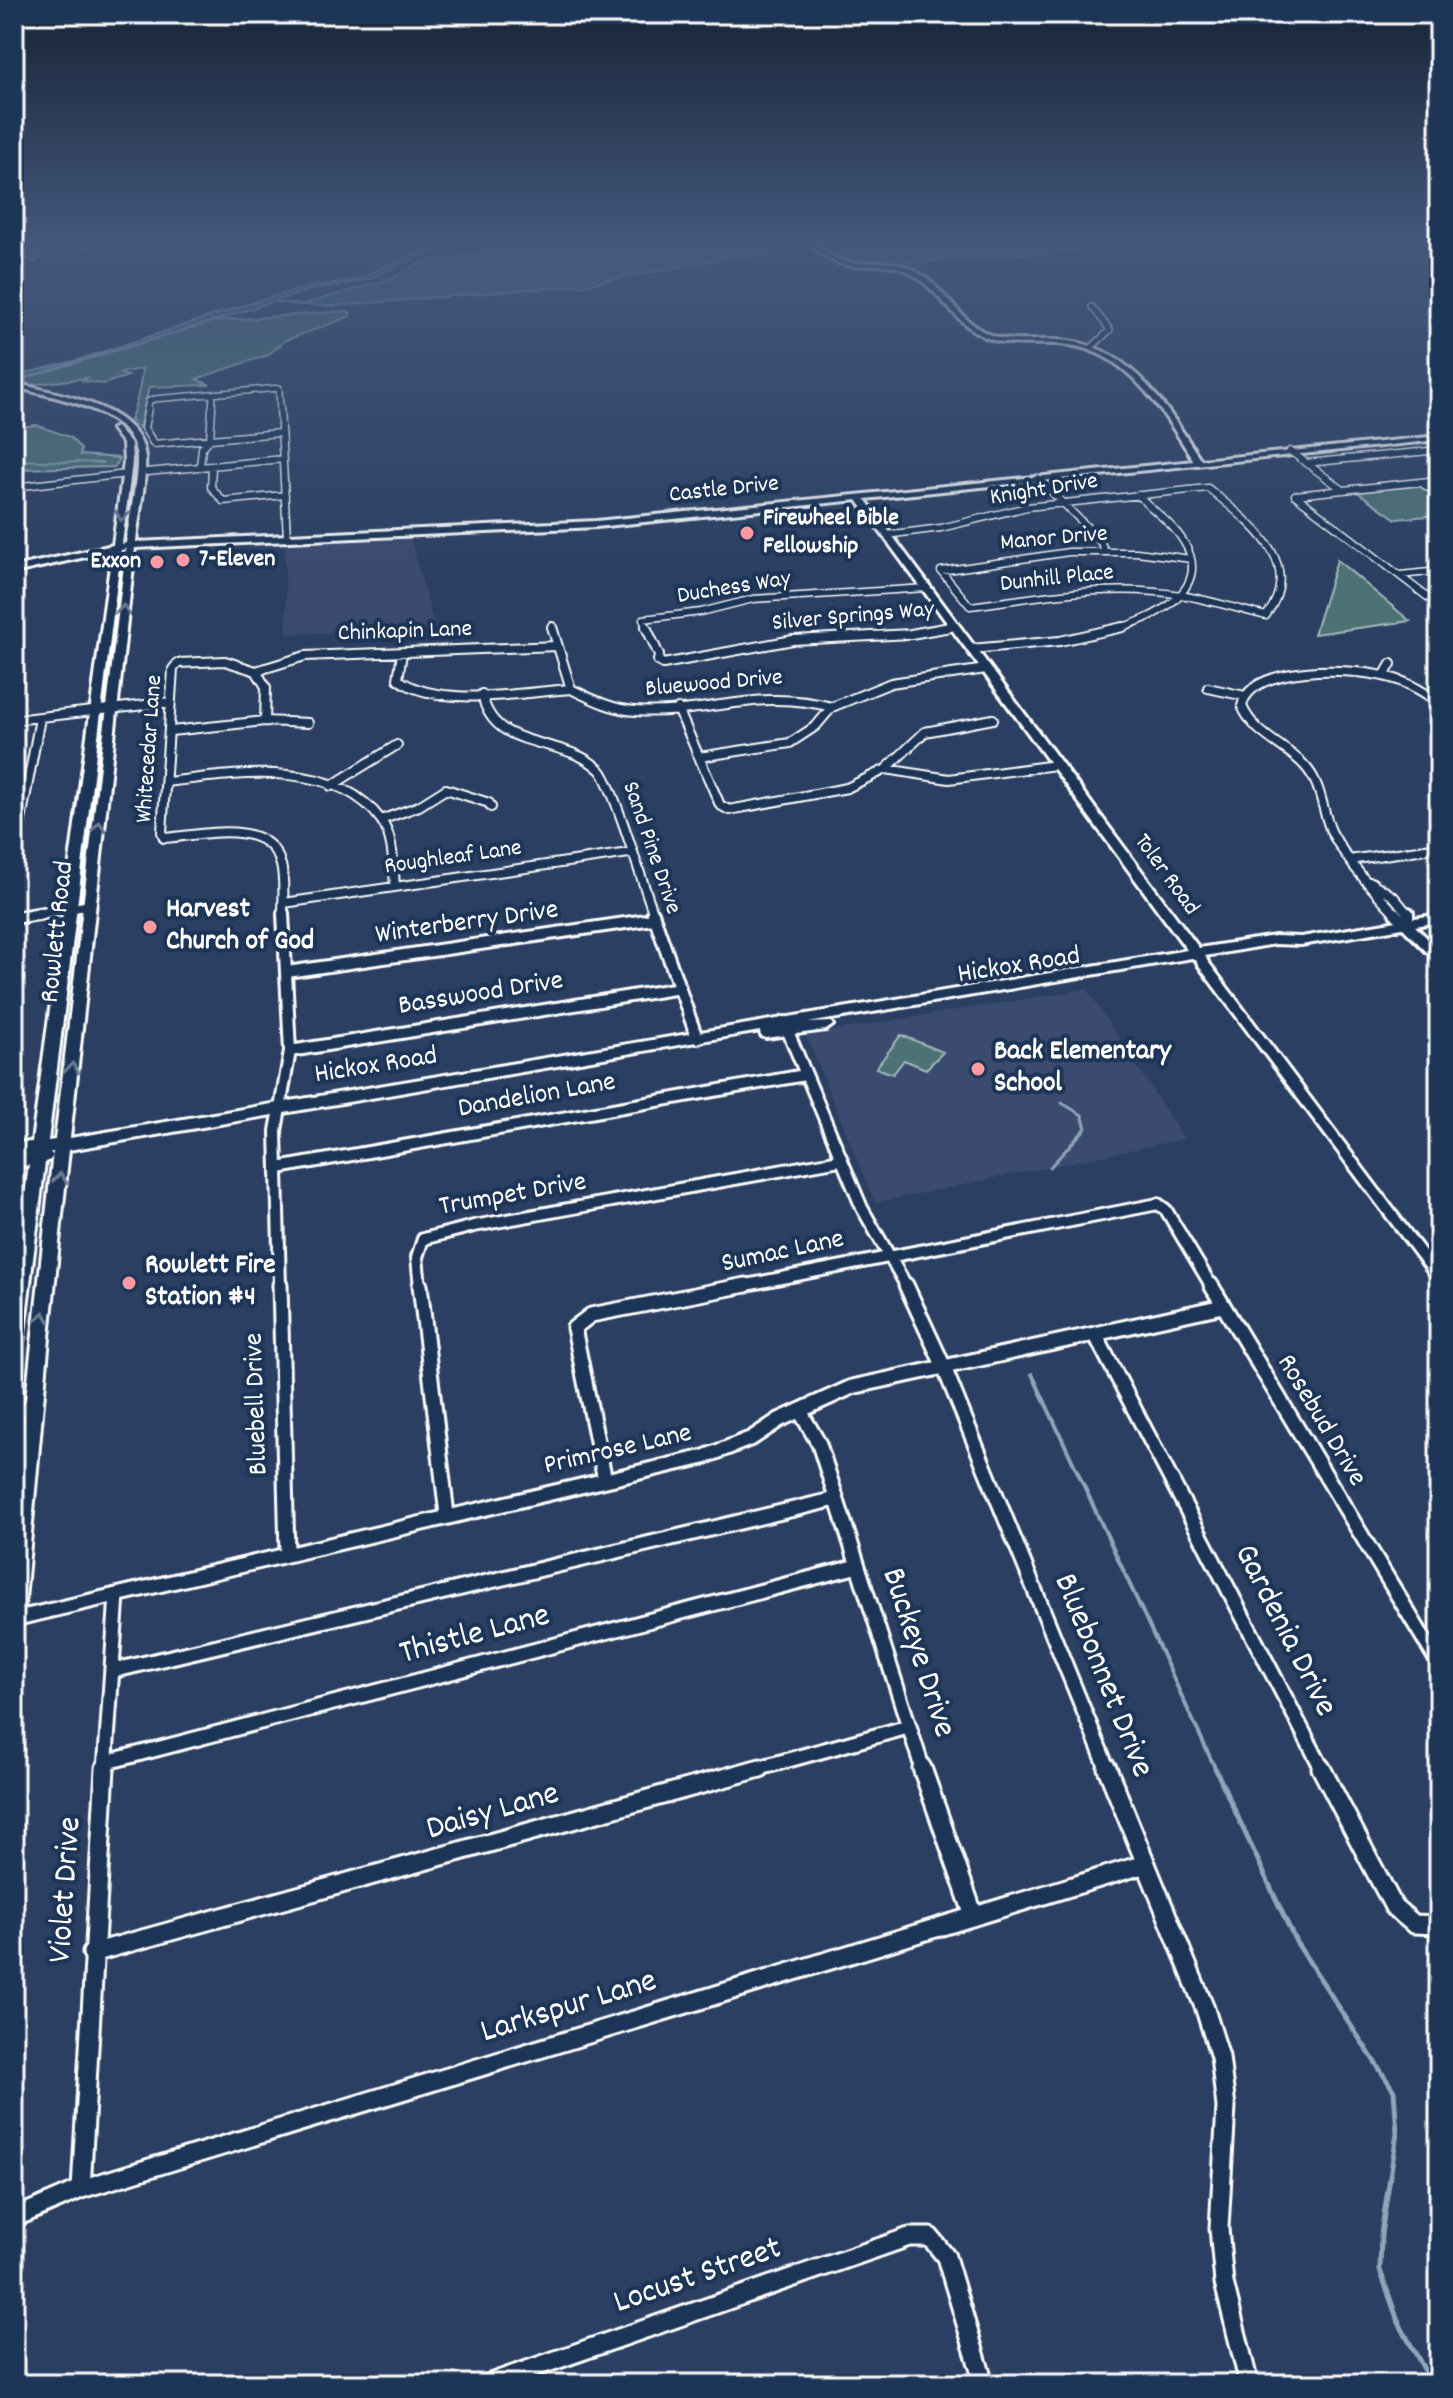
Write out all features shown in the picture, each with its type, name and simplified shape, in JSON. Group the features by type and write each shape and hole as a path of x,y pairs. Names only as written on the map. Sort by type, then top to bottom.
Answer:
{"street":[{"path":"1101,352 1118,361 1149,388 1198,461"},
{"path":"14,387 85,412 112,427 127,444 124,546"},
{"path":"280,433 154,444 144,428 149,401 279,388 287,537"},
{"path":"29,392 98,410 122,423 139,445 143,472 124,546"},
{"path":"200,467 202,448 210,439 213,394"},
{"path":"1424,438 1439,449"},
{"name":"Castle Drive","path":"16,567 124,546 596,524 1439,438"},
{"path":"1306,463 1439,449"},
{"path":"1290,451 1343,490"},
{"path":"143,472 283,459"},
{"path":"212,466 211,487 223,501 285,495"},
{"path":"14,505 15,487 127,474 133,476 137,491"},
{"path":"1038,478 1099,539 1105,551"},
{"path":"1439,480 1295,495 1439,606"},
{"path":"1420,482 1439,495"},
{"name":"Knight Drive","path":"886,535 962,524 1005,511 1208,488 1254,527 1271,548 1279,565 1279,593 1266,616"},
{"path":"971,649 1049,645 1102,634 1143,620 1181,595 1190,579 1191,559 1185,543 1138,495"},
{"name":"Toler Road","path":"859,497 1439,1278"},
{"name":"Rowlett Road","path":"14,1610 23,1408 64,1145 120,640 124,546"},
{"name":"Rowlett Road","path":"14,1340 104,641 124,546"},
{"name":"Manor Drive","path":"954,588 945,577 943,568 1105,551 1191,559"},
{"path":"1400,575 1439,571"},
{"name":"Duchess Way","path":"660,663 643,619 753,599 926,588"},
{"name":"Dunhill Place","path":"954,588 970,606 1091,590 1181,595 1266,616"},
{"name":"Silver Springs Way","path":"660,663 716,656 793,640 911,634 948,629 953,625"},
{"path":"402,653 398,679 404,687 432,694 571,689 552,627"},
{"path":"104,641 120,640"},
{"name":"Chinkapin Lane","path":"256,671 297,657 558,646"},
{"name":"Whitecedar Lane","path":"164,838 173,669 178,663 225,661 256,671"},
{"path":"1384,676 1391,664"},
{"path":"699,757 790,743 816,726 832,707 898,681 986,669"},
{"path":"1439,703 1406,683 1384,676 1342,670 1285,676 1258,684 1245,696 1242,710 1250,722 1302,762 1320,785 1330,830 1349,860 1380,899 1408,923 1439,957"},
{"path":"256,671 266,687 265,721"},
{"path":"1208,688 1245,696"},
{"name":"Bluewood Drive","path":"571,689 591,700 634,711 678,709 783,696 805,698 832,707"},
{"name":"Sand Pine Drive","path":"482,694 484,711 495,726 570,752 597,765 607,782 629,853 697,1038"},
{"path":"14,720 171,702"},
{"path":"678,709 725,809 827,794 886,769 925,732 993,719"},
{"path":"14,858 40,718"},
{"path":"171,731 265,721 308,723"},
{"path":"331,786 397,745"},
{"path":"886,769 918,779 938,781 1056,765"},
{"path":"166,782 270,774 331,786 358,799 381,820 392,851 395,886"},
{"path":"381,820 419,806 446,789 489,803 491,807"},
{"name":"Bluebell Drive","path":"164,838 222,832 264,840 274,849 281,864 290,1051 286,1085 278,1109 287,1553"},
{"path":"1349,860 1439,847"},
{"name":"Roughleaf Lane","path":"284,903 629,853"},
{"path":"14,918 91,905"},
{"name":"Hickox Road","path":"14,1162 64,1145 697,1038 894,1014 1000,991 1199,958 1283,949 1301,941 1439,918"},
{"name":"Winterberry Drive","path":"287,972 653,919"},
{"name":"Basswood Drive","path":"290,1051 680,988"},
{"path":"894,1014 899,1005 976,990"},
{"name":"Hickox Road","path":"785,1026 976,990 1000,991"},
{"name":"Bluebonnet Drive","path":"785,1026 862,1208 891,1255 943,1365 1205,2009 1220,2057 1226,2107 1219,2228 1224,2283 1249,2384"},
{"name":"Dandelion Lane","path":"278,1168 805,1075"},
{"name":"Hickox Road","path":"14,1149 38,1152"},
{"name":"Trumpet Drive","path":"447,1515 417,1257 423,1239 474,1226 840,1160"},
{"name":"Sumac Lane","path":"605,1480 574,1336 574,1328 591,1315 1158,1204"},
{"name":"Rosebud Drive","path":"1158,1204 1166,1210 1439,1664"},
{"name":"Primrose Lane","path":"14,1619 704,1457 752,1438 852,1387 1223,1306"},
{"name":"Gardenia Drive","path":"1096,1336 1394,1907 1403,1919 1417,1927 1439,1925"},
{"name":"Buckeye Drive","path":"800,1411 812,1427 908,1727 974,1916"},
{"path":"112,1671 836,1499"},
{"name":"Thistle Lane","path":"107,1762 858,1566"},
{"name":"Violet Drive","path":"81,2189 92,1953 117,1595"},
{"name":"Daisy Lane","path":"92,1953 908,1727"},
{"name":"Larkspur Lane","path":"14,2218 81,2189 1145,1864"},
{"name":"Locust Street","path":"487,2384 909,2237 930,2237 946,2257 984,2384"}],"shaded area":[{"path":"110,352 14,381 14,376"},
{"path":"410,536 435,629 287,634 284,541"},
{"name":"Back Elementary School","path":"1087,989 1184,1139 875,1203 806,1035"},
{"path":"27,1067 21,1136 14,1137 14,1069"}],"green space":[{"path":"111,352 272,352 196,379 210,385 149,387 139,428 130,420 142,369 118,373 128,376 103,384 83,381 87,378 29,385 15,381"},
{"path":"36,425 70,437 81,449 80,455 119,458 115,467 14,469 14,428"},
{"path":"1421,485 1439,497 1439,515 1396,519 1356,491"},
{"path":"1337,560 1410,621 1314,634"},
{"path":"901,1035 943,1052 926,1069 904,1060 893,1074 876,1068"}],"waterway":[{"path":"14,460 103,463"},
{"path":"1050,1167 1086,1128 1082,1115 1062,1103"},
{"path":"1032,1374 1216,1770"},
{"path":"1215,1768 1296,1942 1394,2091 1397,2133 1381,2234 1380,2270 1398,2321 1432,2384"}],"place":[{"name":"Firewheel Bible Fellowship","path":"747,533"},
{"name":"7-Eleven","path":"183,560"},
{"name":"Exxon","path":"157,562"},
{"name":"Harvest Church of God","path":"150,927"},
{"name":"Back Elementary School","path":"978,1069"},
{"name":"Rowlett Fire Station #4","path":"129,1283"}]}
